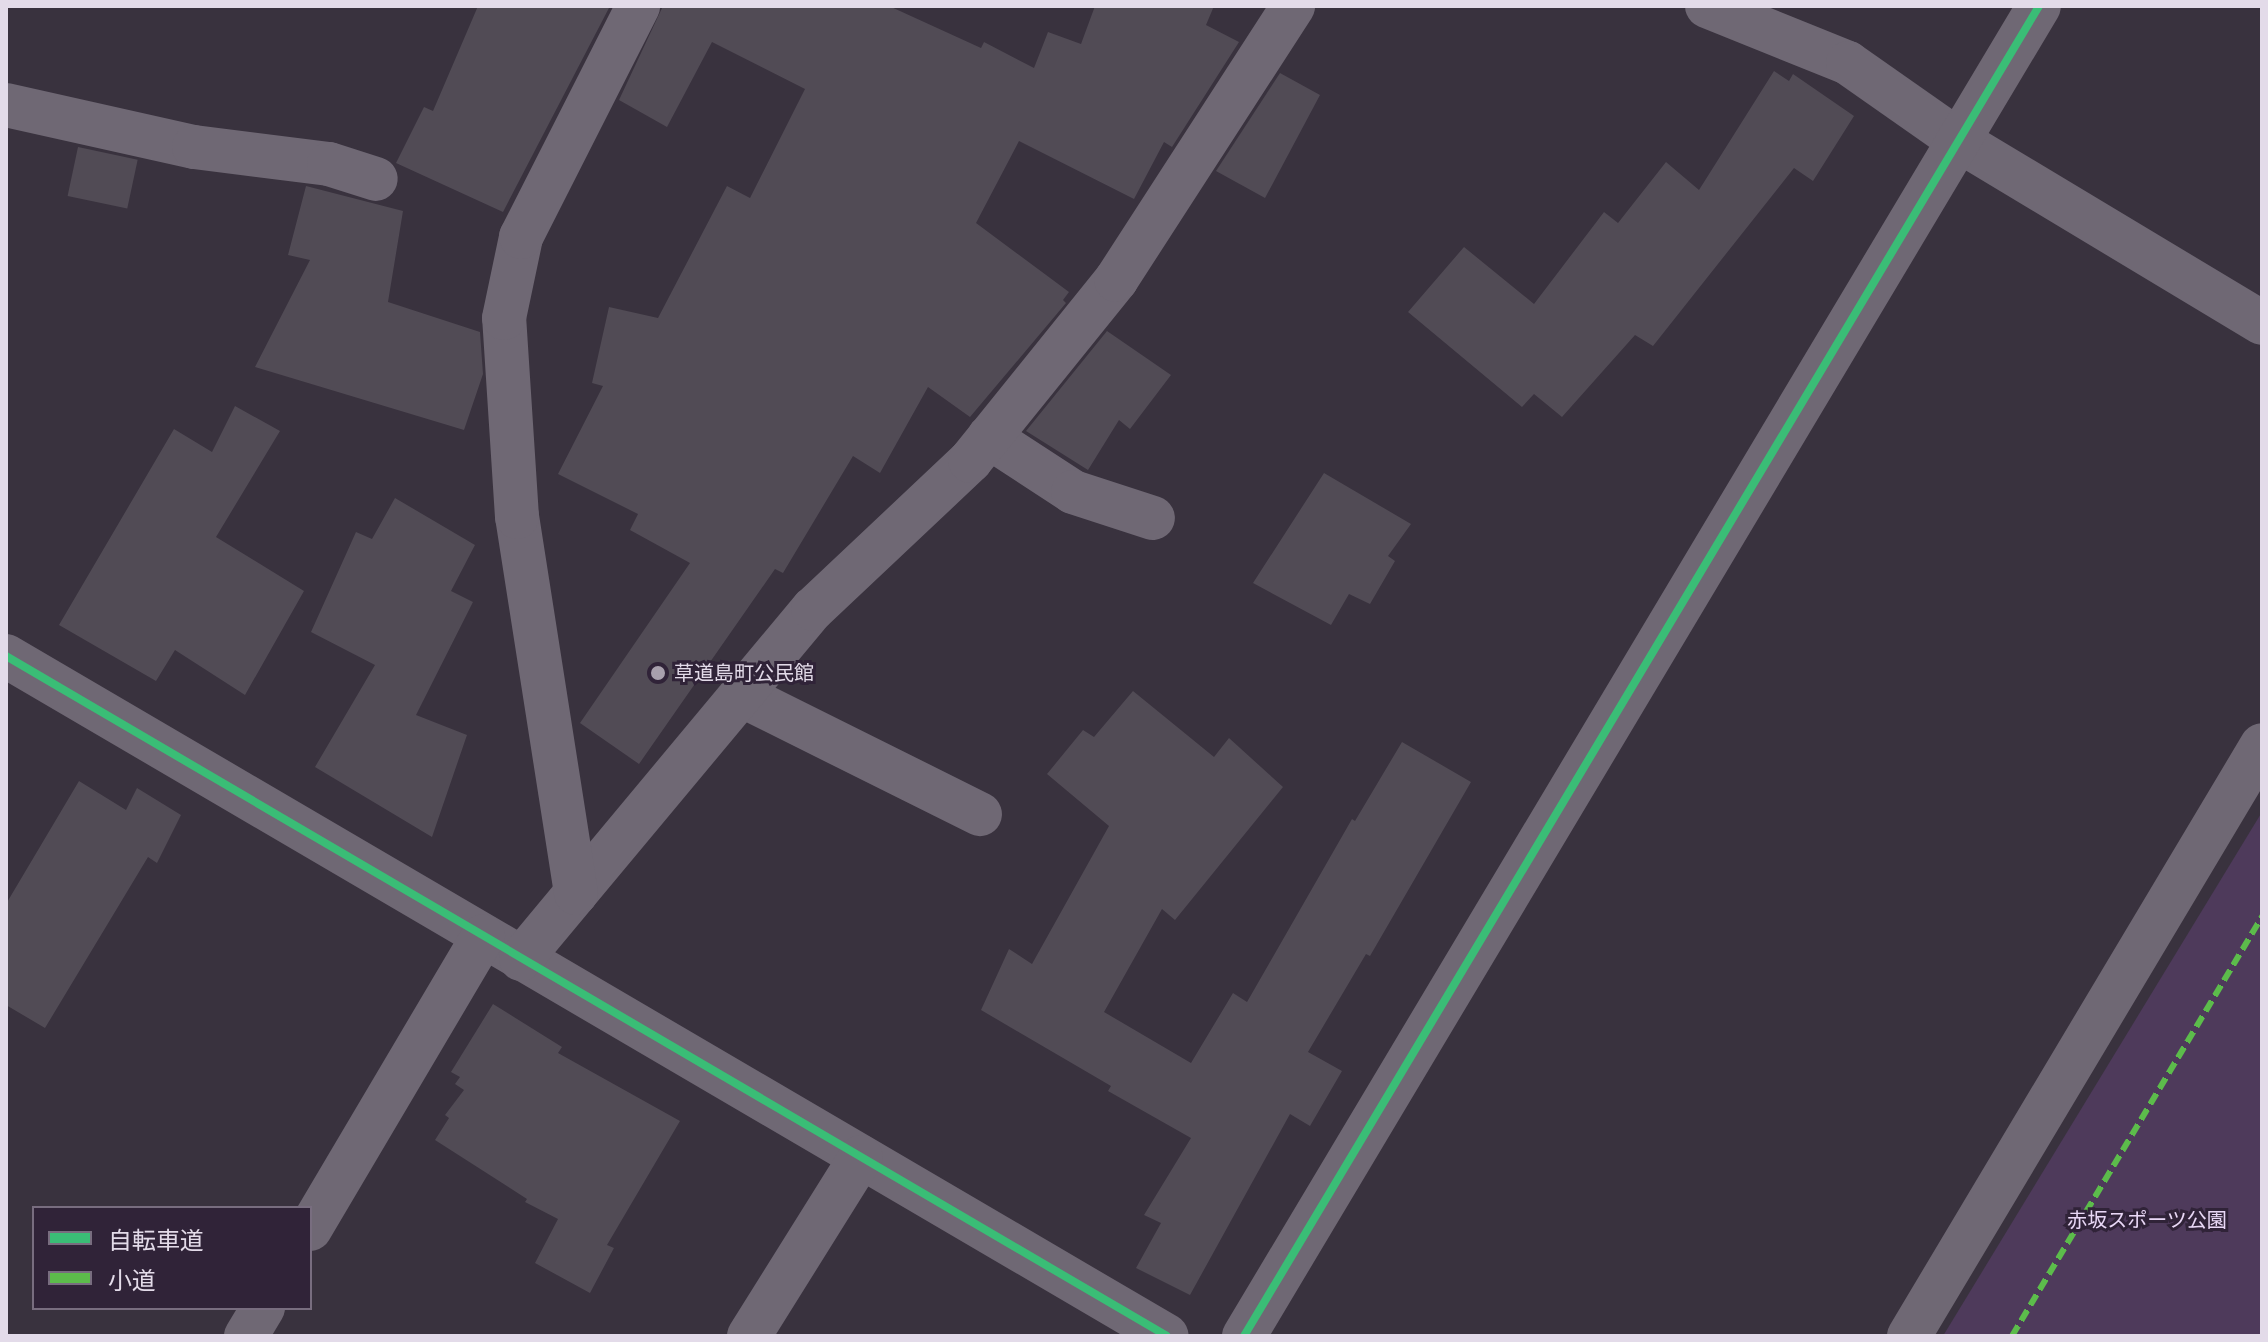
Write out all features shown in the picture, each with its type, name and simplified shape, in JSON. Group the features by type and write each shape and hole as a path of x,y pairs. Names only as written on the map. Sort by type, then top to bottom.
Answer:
{"street":[{"path":"576,893 517,517 504,318 521,237 638,6"},
{"path":"521,959 813,609 970,461 1116,280 1293,6"},
{"path":"1707,6 1848,63 1961,142 2262,323"},
{"path":"1244,1336 1961,142 2039,6"},
{"path":"6,105 194,147 329,164 376,179"},
{"path":"989,437 1073,492 1153,518"},
{"path":"6,656 1167,1336"},
{"path":"741,695 980,814"},
{"path":"1909,1336 2262,745"},
{"path":"312,1226 483,936"},
{"path":"749,1336 861,1157"},
{"path":"246,1336 262,1310"}],"green space":[{"name":"赤坂スポーツ公園","path":"2262,812 2262,1336 1943,1336"}],"building":[{"path":"478,6 610,6 503,212 396,163 424,107 433,111"},
{"path":"663,6 889,6 981,48 984,42 1034,68 1048,32 1081,44 1095,6 1214,6 1206,25 1239,42 1172,147 1164,142 1134,199 1019,141 976,223 1069,292 1063,300 1066,303 970,417 928,387 880,473 853,456 783,573 775,569 639,764 580,723 690,563 630,530 638,514 558,474 603,386 592,383 609,307 658,318 727,186 750,198 805,89 712,42 667,127 619,100"},
{"path":"1774,71 1789,81 1793,74 1854,116 1813,181 1794,168 1653,346 1635,335 1562,417 1534,394 1522,407 1408,312 1464,247 1534,304 1604,212 1618,223 1666,162 1699,190"},
{"path":"1280,73 1320,95 1265,198 1216,171"},
{"path":"78,147 138,160 127,209 68,196"},
{"path":"306,186 403,211 388,302 480,332 483,374 464,430 255,367 310,260 288,255"},
{"path":"1107,331 1171,375 1130,429 1119,420 1088,470 1026,431"},
{"path":"235,406 280,431 216,537 304,591 245,695 175,650 156,681 59,625 174,429 212,452"},
{"path":"1324,473 1411,524 1388,556 1395,561 1370,604 1349,594 1331,625 1253,583"},
{"path":"395,498 475,545 451,591 473,602 416,715 467,735 432,837 315,767 375,665 311,632 356,532 372,539"},
{"path":"1133,691 1214,757 1229,738 1283,787 1175,920 1162,909 1104,1012 1191,1063 1233,993 1247,1002 1352,819 1355,821 1402,742 1471,782 1370,956 1366,954 1308,1052 1342,1071 1310,1126 1290,1114 1190,1295 1136,1268 1161,1223 1144,1215 1191,1138 1108,1091 1111,1086 981,1010 1009,949 1032,964 1109,826 1047,774 1083,730 1094,737"},
{"path":"79,781 126,810 137,788 181,815 157,863 148,857 45,1028 6,1005 6,904"},
{"path":"493,1004 562,1047 558,1053 680,1121 607,1245 614,1248 590,1293 535,1263 558,1219 525,1202 527,1199 435,1140 449,1118 445,1115 464,1090 455,1084 460,1077 451,1072"}],"marked path":[{"path":"2012,1336 2262,916"}],"cycle path":[{"path":"1244,1336 2039,6"},
{"path":"6,656 1167,1336"}],"place":[{"name":"草道島町公民館","path":"658,673"}]}
